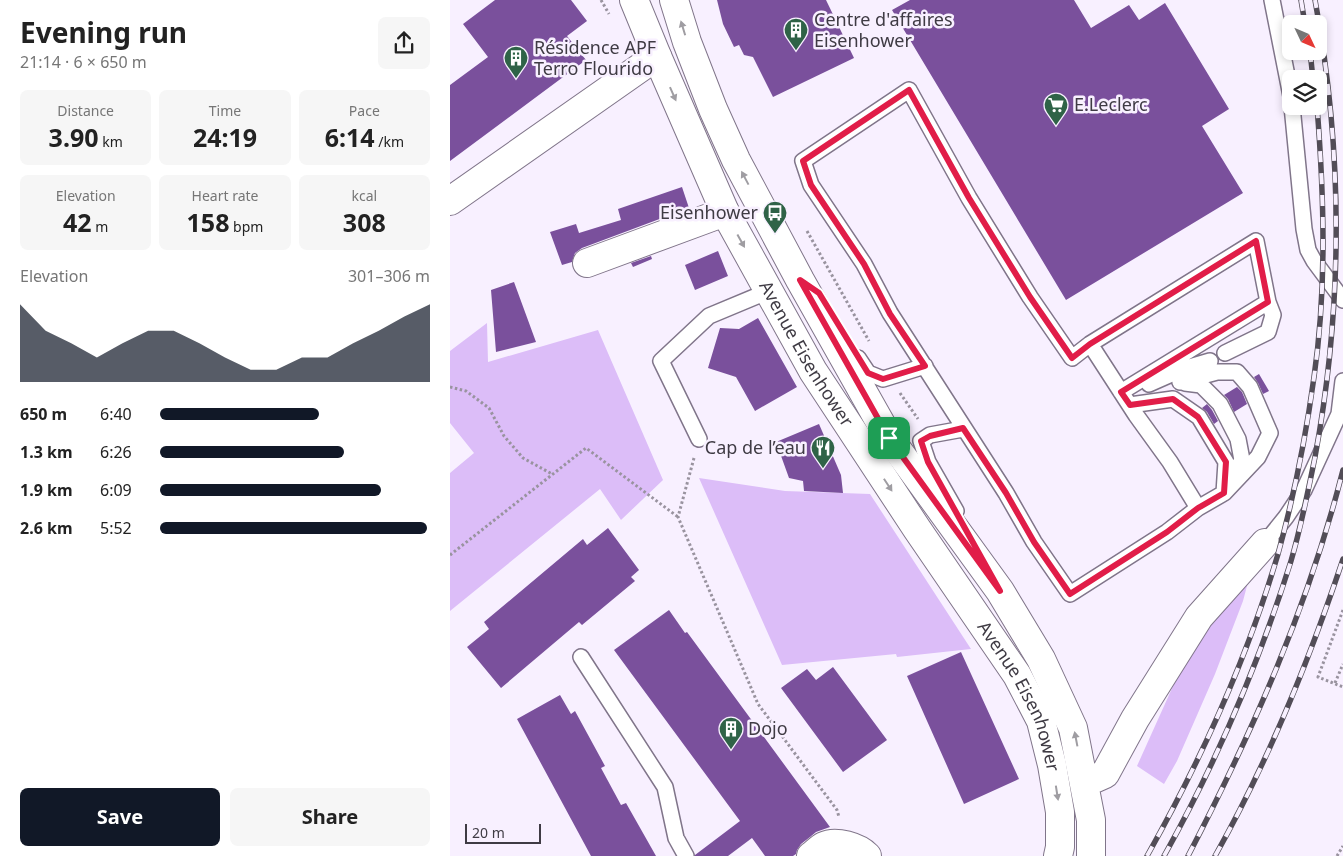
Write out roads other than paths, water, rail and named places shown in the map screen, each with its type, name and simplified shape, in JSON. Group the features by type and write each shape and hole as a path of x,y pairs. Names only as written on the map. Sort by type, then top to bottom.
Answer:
{"main road":[{"name":"Avenue Eisenhower","path":"634,0 725,212 813,371 917,529 1017,675 1041,721 1052,765 1060,812 1060,847 1058,856"},
{"name":"Avenue Eisenhower","path":"674,0 687,42 713,109 736,160 800,280 889,438 1000,591 1041,659 1073,728 1091,820 1091,856"},
{"path":"450,201 657,56"},
{"path":"587,263 725,212"},
{"path":"1084,781 1105,774 1134,719 1199,617 1265,543"},
{"path":"811,856 826,845 857,850"}],"lane":[{"path":"1272,0 1286,70"},
{"path":"1214,366 1241,391 1260,429 1258,457 1224,493 1198,508 1167,532 1070,594 1034,542 1006,493 890,314 864,264 811,185 803,161 909,90 969,198 1030,297 1072,358 1090,344 1256,241 1268,302 1273,314 1268,332 1224,353"},
{"path":"1293,115 1304,229 1308,250 1343,300"},
{"path":"800,280 819,293 868,373 883,379 925,366"},
{"path":"699,439 661,361 709,316 769,291"},
{"path":"1125,398 1268,302"},
{"path":"1090,344 1170,462 1198,508"},
{"path":"1214,366 1180,382 1200,385 1220,404 1238,439 1242,460 1224,493"},
{"path":"1146,385 1183,370 1214,366"},
{"path":"813,371 840,394 866,428 889,438 925,438 963,428"},
{"path":"1265,543 1286,517 1304,490 1339,414 1343,381"},
{"path":"1125,398 1185,399 1202,409 1219,437 1226,462 1224,493"},
{"path":"925,438 928,462 1000,591"},
{"path":"581,656 665,787 676,838 686,856"}],"railway":[{"path":"1301,0 1304,15"},
{"path":"1164,856 1219,749 1265,637 1295,548 1315,457 1331,343 1335,286 1336,228 1331,114 1315,0"},
{"path":"1311,60 1312,70"},
{"path":"1147,856 1186,783 1221,708 1266,593 1284,532 1311,399 1321,309 1323,208 1318,115"},
{"path":"1188,856 1212,810 1277,668 1313,570 1343,470"},
{"path":"1215,856 1270,748 1302,673 1343,559"}],"place":[{"name":"Centre d'affaires Eisenhower","path":"796,51"},
{"name":"Résidence APF Terro Flourido","path":"516,79"},
{"name":"E.Leclerc","path":"1056,126"},
{"name":"Eisenhower","path":"775,234"},
{"name":"Cap de l’eau","path":"823,469"},
{"name":"Dojo","path":"731,750"}]}
